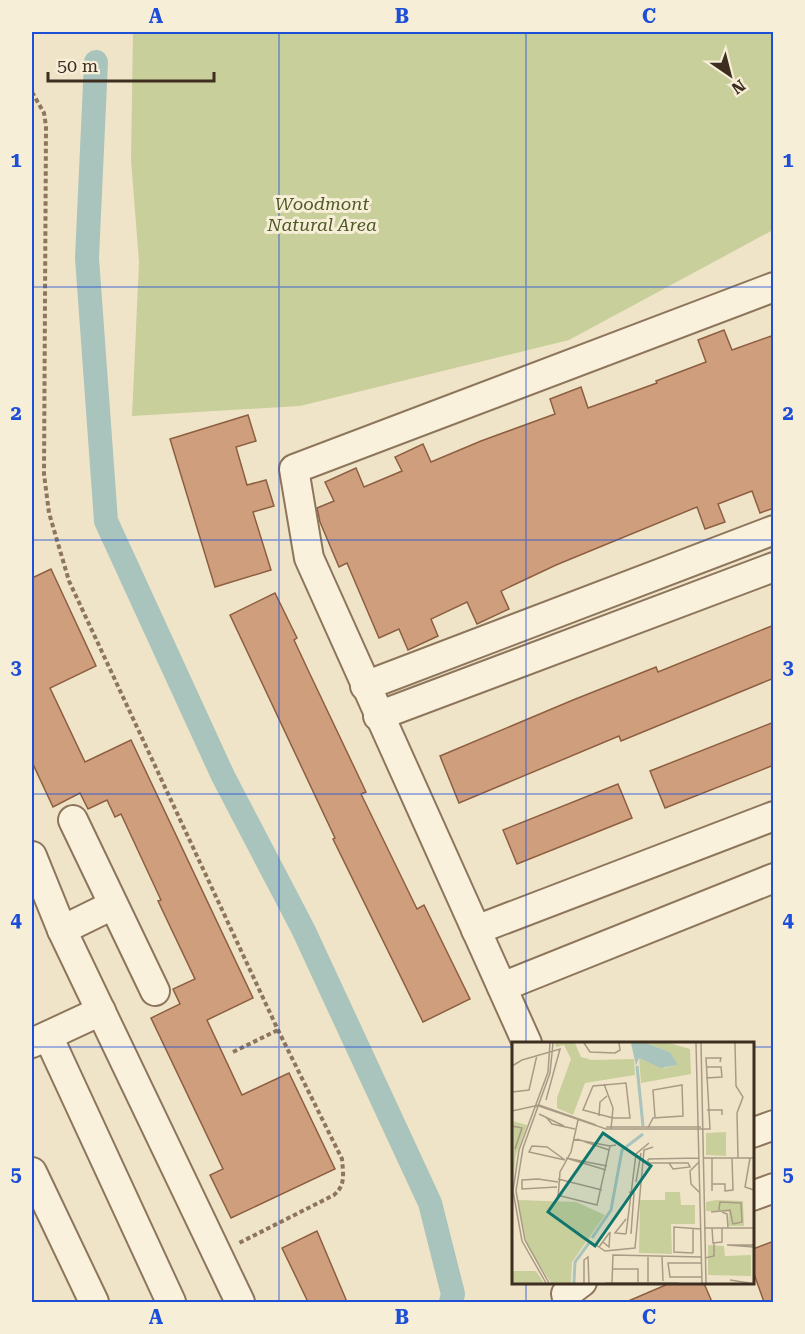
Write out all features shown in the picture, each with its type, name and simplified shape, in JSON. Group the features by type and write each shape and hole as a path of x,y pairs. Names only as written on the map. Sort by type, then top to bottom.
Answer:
{"lane":[{"path":"527,1042 378,716 309,558 294,469 774,287"},
{"path":"365,686 774,530"},
{"path":"378,716 774,567"},
{"path":"476,930 774,816"},
{"path":"73,820 155,991"},
{"path":"34,867 240,1302"},
{"path":"502,987 774,878"},
{"path":"62,930 113,905"},
{"path":"101,1011 40,1039 171,1302"},
{"path":"754,1133 774,1125"},
{"path":"32,1172 94,1302"},
{"path":"754,1196 774,1188"}],"path":[{"path":"32,92 44,113 46,126 44,474 49,513 69,581 278,1030 342,1159 344,1179 341,1189 334,1195 217,1254"},
{"path":"233,1052 278,1030"}],"green space":[{"name":"Woodmont Natural Area","path":"133,32 773,32 773,230 569,340 300,406 132,416 139,262 131,160"}],"building":[{"path":"724,330 732,350 774,335 774,508 760,513 752,491 718,504 725,522 705,529 697,507 556,565 501,591 509,609 477,624 467,602 431,619 438,636 408,650 399,629 379,638 347,563 339,567 320,522 317,508 334,501 325,482 356,468 364,487 402,471 395,457 423,444 431,462 555,414 550,399 581,387 588,408 657,383 656,381 706,362 698,340"},
{"path":"248,415 256,441 236,447 247,485 266,480 274,506 253,512 271,570 215,587 170,439"},
{"path":"51,569 96,666 50,688 85,762 131,740 253,998 207,1020 242,1095 289,1073 335,1169 231,1218 210,1175 223,1169 151,1018 180,1004 173,989 195,979 158,901 161,900 121,814 115,817 107,800 88,809 80,793 53,807 32,762 32,578"},
{"path":"275,593 297,638 294,640 366,792 361,794 417,909 424,905 470,999 423,1022 333,839 335,838 230,615"},
{"path":"774,625 774,678 621,741 619,736 459,803 440,756 656,667 658,672"},
{"path":"774,722 774,765 665,808 650,771"},
{"path":"618,784 632,818 517,864 503,830"},
{"path":"317,1231 347,1302 308,1302 282,1248"},
{"path":"774,1241 774,1302 764,1302 754,1274 754,1249"},
{"path":"670,1283 704,1283 712,1302 626,1302"}],"waterway":[{"path":"96,62 87,258 106,521 223,776 303,929 430,1203 453,1294 451,1302"}]}
